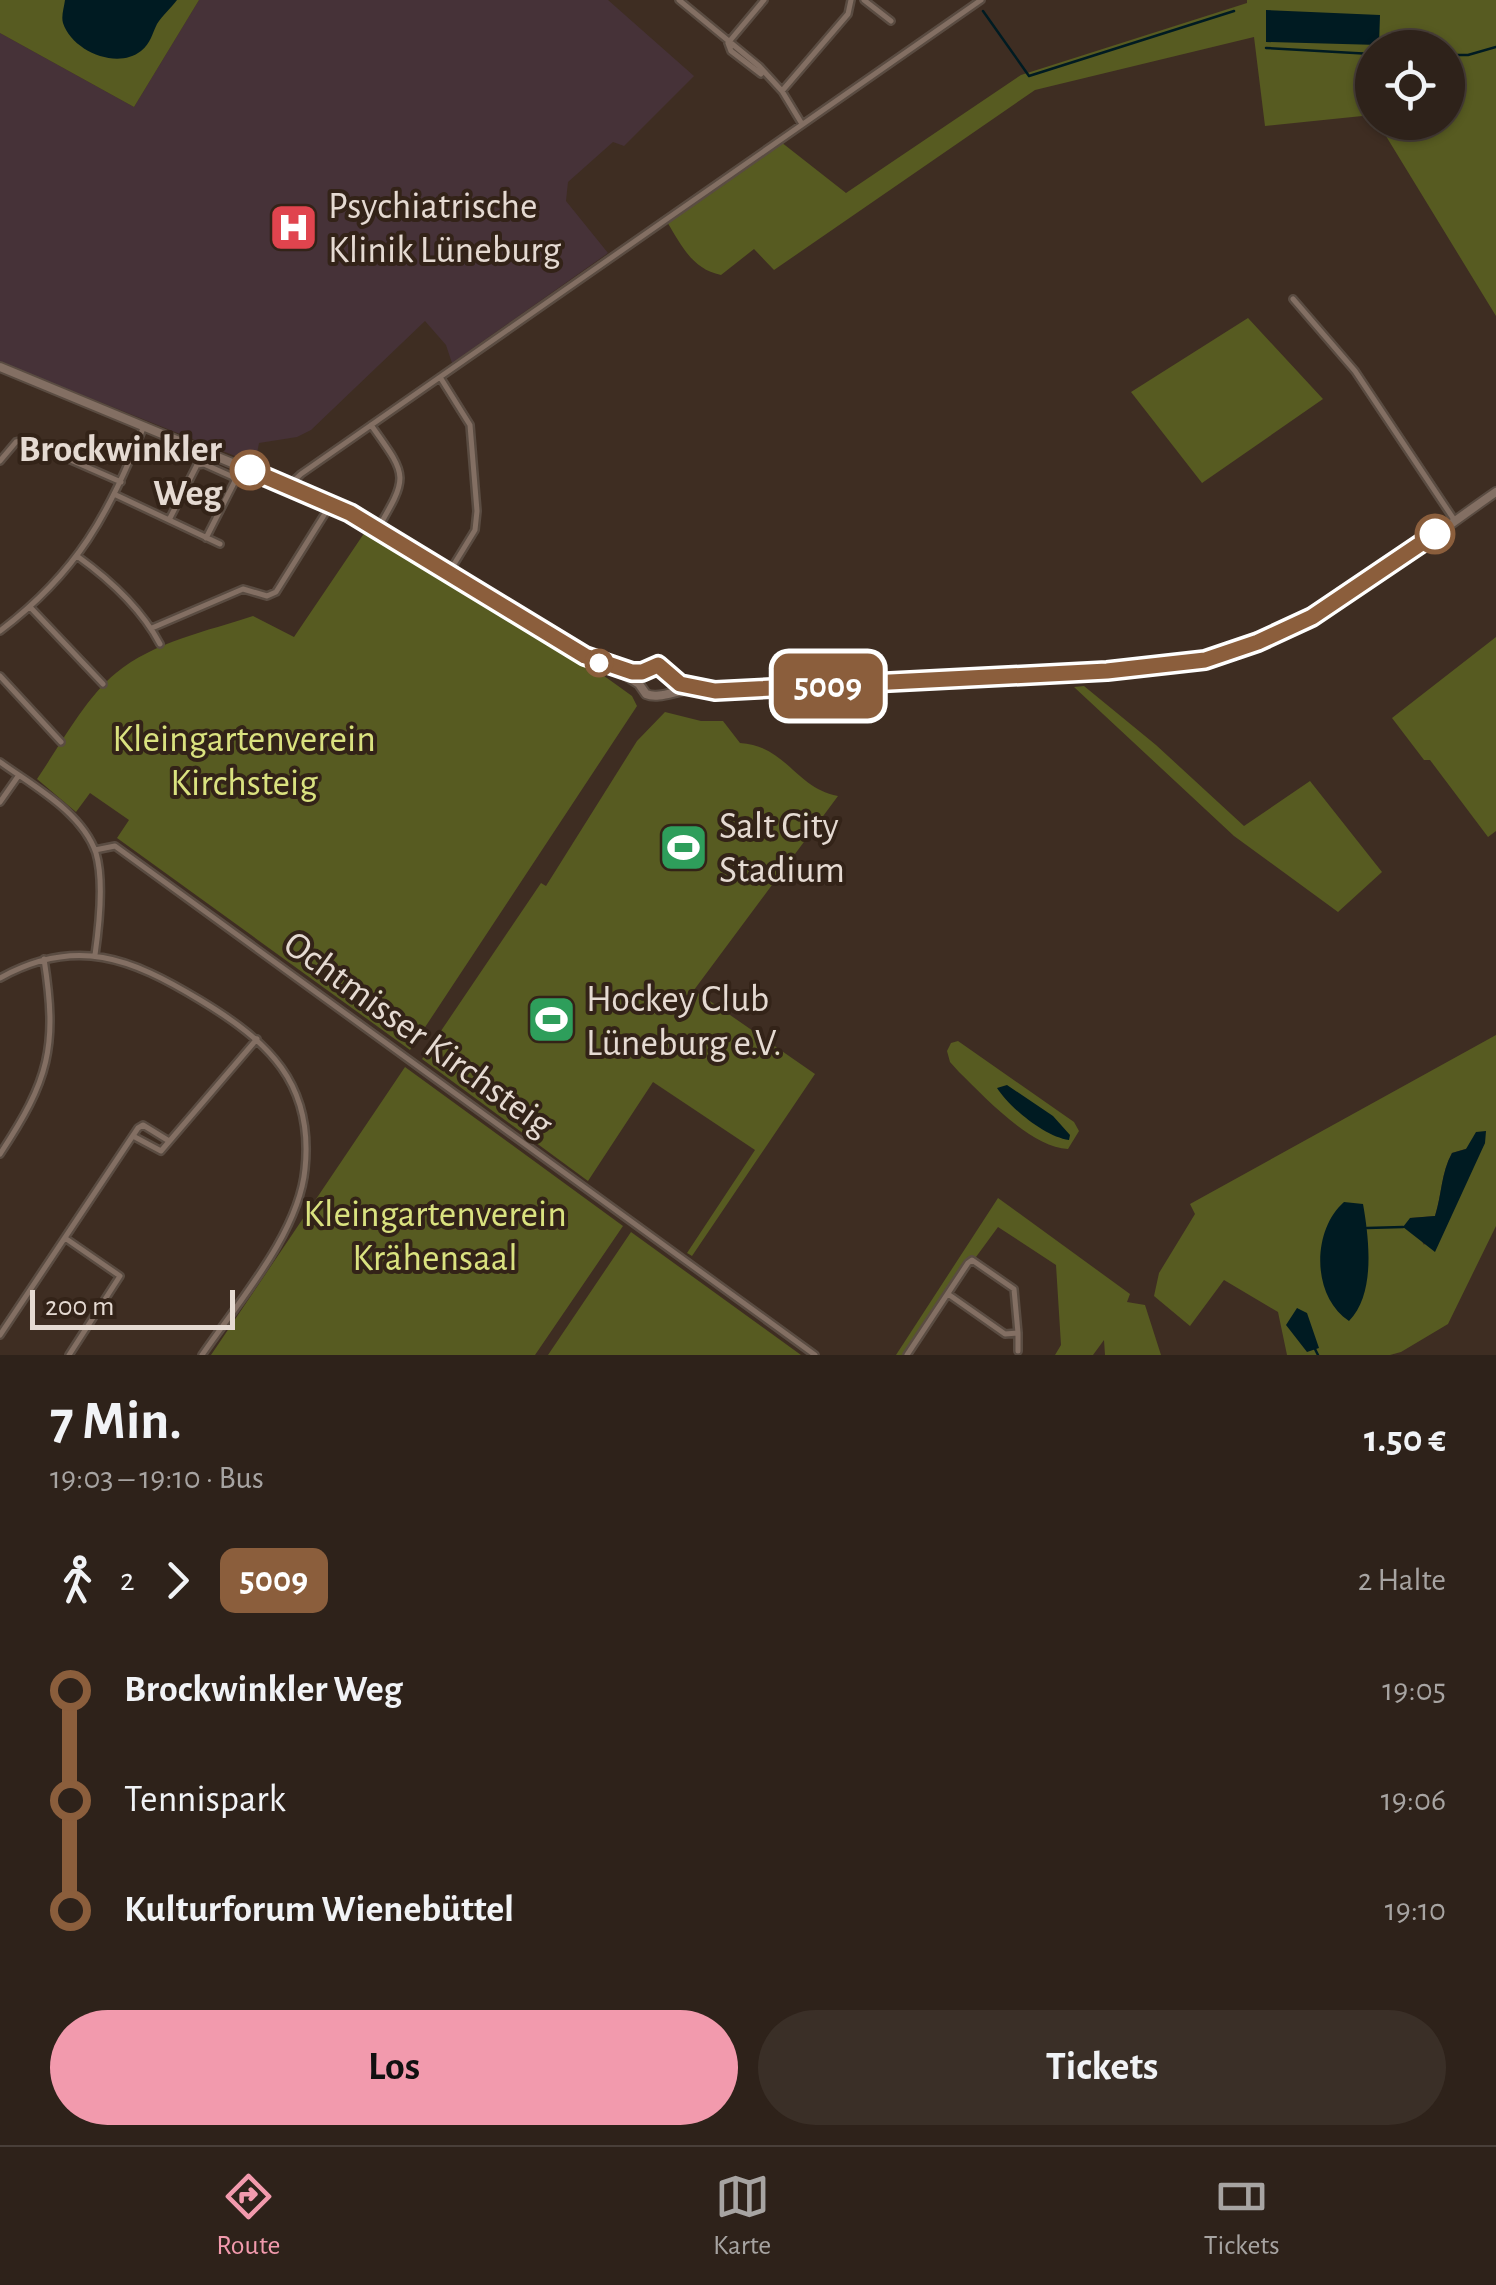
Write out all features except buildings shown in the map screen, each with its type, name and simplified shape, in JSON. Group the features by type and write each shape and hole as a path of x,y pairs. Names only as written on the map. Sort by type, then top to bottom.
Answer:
{"street":[{"path":"679,0 759,66 782,91 802,124"},
{"path":"728,43 764,0"},
{"path":"782,91 848,14 851,0"},
{"path":"864,0 891,21"},
{"path":"288,486 981,0"},
{"path":"1293,299 1355,372 1455,521"},
{"path":"0,366 331,504 568,648 614,668 639,684 650,697 696,689 738,691 1107,671 1205,660 1258,642 1312,617 1496,492"},
{"path":"440,377 470,425 476,510 475,530 448,574"},
{"path":"371,425 399,466 402,482 376,530"},
{"path":"0,632 77,556 116,495 144,426"},
{"path":"0,461 16,442 25,440 121,482"},
{"path":"169,520 196,465 204,464 233,477 206,538"},
{"path":"116,495 220,544"},
{"path":"152,628 242,588 267,596 276,592 331,504"},
{"path":"77,556 124,596 152,628 160,644"},
{"path":"30,606 104,684"},
{"path":"614,668 642,672 658,665 668,670 672,680 668,692"},
{"path":"639,684 642,672"},
{"path":"0,676 61,742"},
{"path":"672,680 696,689"},
{"path":"0,762 66,812 95,850 95,955"},
{"path":"0,802 19,776"},
{"name":"Ochtmisser Kirchsteig","path":"95,850 116,846 814,1355"},
{"path":"0,978 44,960 95,955 139,966 237,1022 287,1075 303,1116 306,1156 296,1208 274,1249 202,1355"},
{"path":"0,1154 36,1098 47,1061 52,1018 44,960"},
{"path":"133,1136 160,1152 257,1039"},
{"path":"0,1334 133,1136 143,1125 169,1141"},
{"path":"65,1238 120,1276 68,1355"},
{"path":"908,1355 968,1264 976,1261 1014,1289 1018,1351"},
{"path":"948,1294 1005,1334 1018,1333"}],"shaded area":[{"name":"Psychiatrische Klinik Lüneburg","path":"199,0 608,0 694,76 624,146 613,142 568,182 566,201 608,253 452,363 446,345 425,321 311,430 297,437 259,443 255,464 0,362 0,33 134,107"}],"green space":[{"path":"0,0 199,0 134,107 0,33"},
{"path":"1496,0 1496,316 1388,140 1465,140 1465,30 1355,30 1355,117 1265,126 1254,37 1035,90 774,270 754,249 721,275 702,268 667,222 781,142 846,193 1021,75 1247,3"},
{"path":"1248,318 1323,399 1202,483 1131,392"},
{"name":"Kleingartenverein Kirchsteig","path":"365,532 607,678 632,696 637,706 410,1050 117,838 129,820 90,793 76,812 37,779 94,695 116,673 147,653 253,616 294,637"},
{"path":"1496,637 1496,831 1488,837 1430,760 1424,760 1392,718"},
{"path":"1084,686 1156,745 1244,826 1310,781 1382,872 1338,912 1234,836 1074,687"},
{"path":"665,712 701,721 723,721 740,743 769,751 811,785 838,796 694,990 815,1074 692,1256 687,1253 755,1150 653,1082 588,1181 422,1059 541,883 546,886 637,741"},
{"path":"1496,1035 1496,1226 1448,1324 1401,1352 1287,1355 1278,1312 1224,1280 1190,1326 1154,1296 1159,1273 1195,1214 1190,1204","holes":["1485,1143 1424,1245 1410,1218 1435,1216 1452,1153"]},
{"path":"958,1041 1074,1122 1079,1131 1068,1149 1039,1140 982,1094 950,1062 947,1051 951,1043"},
{"name":"Kleingartenverein Krähensaal","path":"405,1067 623,1226 535,1355 211,1355"},
{"path":"998,1198 1130,1294 1127,1302 1145,1305 1161,1355 1105,1355 1104,1340 1093,1355 1055,1355 1061,1345 1056,1265 998,1227 976,1257 962,1264 904,1355 896,1355"},
{"path":"631,1232 801,1355 548,1355"}],"water":[{"path":"65,0 177,0 144,48 120,59 96,55 76,42 63,23"},
{"path":"1266,10 1380,15 1380,30 1355,30 1355,44 1266,42"},
{"path":"1007,1085 1053,1116 1070,1135 1069,1140 1039,1128 1019,1112 997,1088"},
{"path":"1486,1131 1485,1143 1435,1252 1403,1227 1410,1218 1435,1216 1452,1153 1466,1149 1476,1132"},
{"path":"1344,1202 1363,1204 1368,1249 1367,1281 1358,1310 1349,1321 1328,1296 1320,1263 1326,1229"},
{"path":"1297,1308 1307,1313 1319,1348 1307,1352 1286,1325"}],"waterway":[{"path":"983,11 1029,76 1234,11"},
{"path":"1465,55 1496,47"},
{"path":"1266,48 1355,53"},
{"path":"1367,1228 1403,1227"},
{"path":"1315,1349 1318,1355"}],"bus line":[{"name":"5009","path":"250,470 350,513 568,648 632,672 662,666 680,684 715,691 1107,671 1205,660 1288,630 1312,617 1435,534"}],"place":[{"name":"Psychiatrische Klinik Lüneburg","path":"293,227"},
{"name":"Brockwinkler Weg","path":"250,470"},
{"name":"Salt City Stadium","path":"684,847"},
{"name":"Hockey Club Lüneburg e.V.","path":"551,1020"}]}
